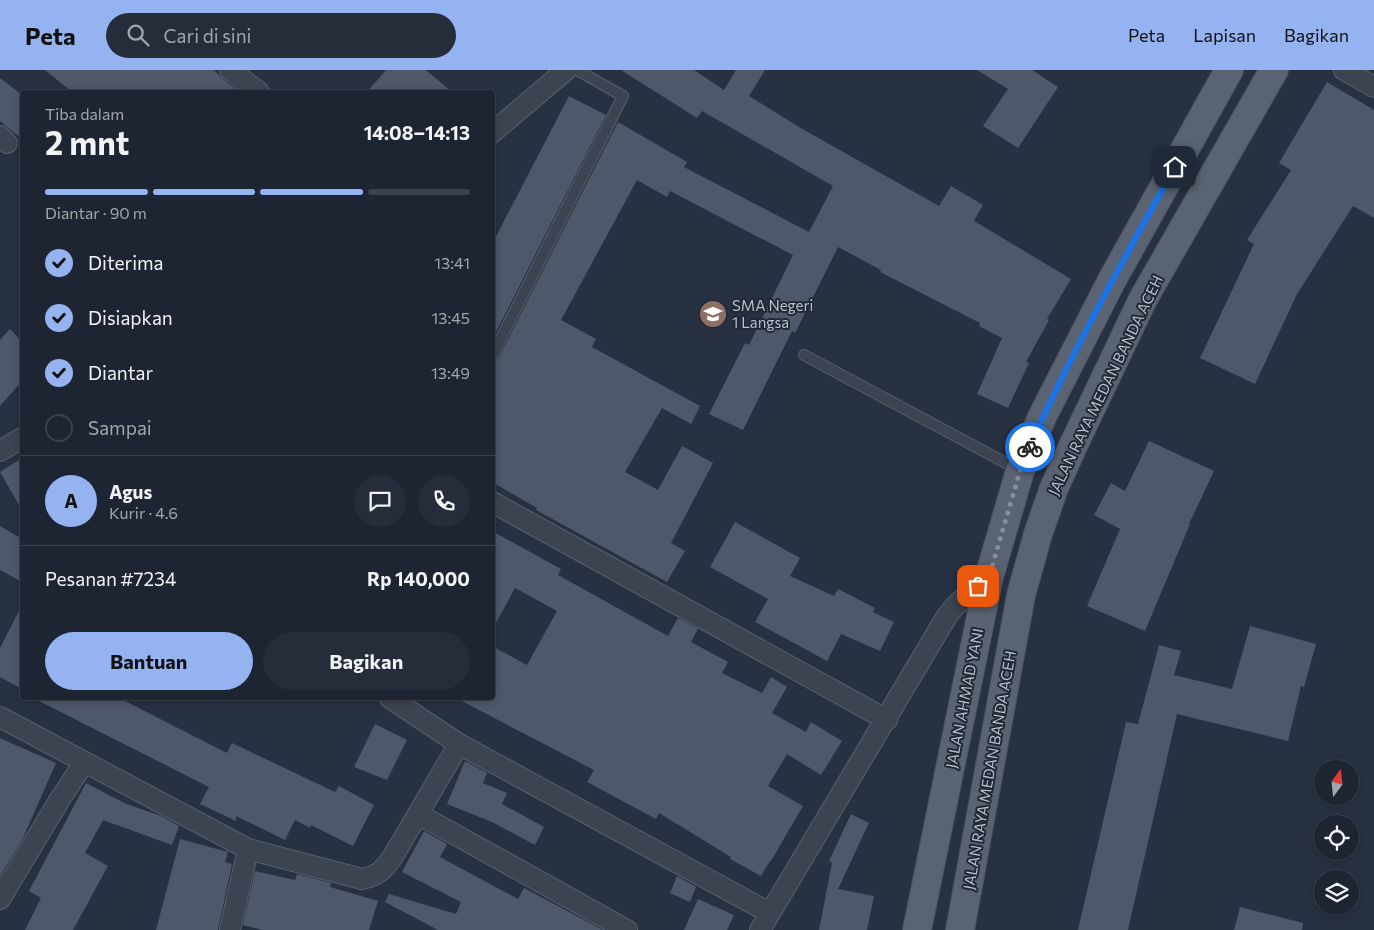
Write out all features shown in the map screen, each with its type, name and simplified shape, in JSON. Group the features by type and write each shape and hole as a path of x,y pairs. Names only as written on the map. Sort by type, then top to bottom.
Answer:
{"main road":[{"name":"JALAN AHMAD YANI","path":"917,930 989,577 1020,471 1042,417 1112,280 1229,70"},
{"name":"JALAN RAYA MEDAN BANDA ACEH","path":"960,930 1021,595 1038,534 1051,497 1073,446 1143,299 1274,70"}],"street":[{"path":"230,70 256,90"},
{"path":"495,130 566,70"},
{"path":"1344,70 1374,87"},
{"path":"0,451 20,439"},
{"path":"495,504 887,720"},
{"path":"393,700 459,744 765,922 887,720 947,616 957,604 989,577"},
{"path":"0,717 248,849 362,880 373,877 384,869 392,858 459,744"},
{"path":"0,899 84,763"},
{"path":"418,814 628,930"},
{"path":"230,930 248,849"}],"lane":[{"path":"495,350 623,96 577,70"},
{"path":"804,355 1020,471"}],"building":[{"path":"45,70 214,70 237,90 70,90"},
{"path":"386,70 426,70 450,90 369,90"},
{"path":"621,70 694,70 724,90 736,70 765,70 749,96 799,127 939,206 951,186 983,205 974,221 1071,279 1047,319 1049,320 1026,362 1029,363 1008,408 977,394 1002,338 979,326 980,323 880,272 881,270 838,247 795,333 792,331 743,430 709,414 745,343 749,345 793,255 670,191 667,197 637,180 561,320 596,339 592,347 700,406 691,424 662,408 625,472 658,490 682,446 713,463 671,543 685,551 667,582 536,510 537,508 495,484 495,361 498,359 618,122 687,162 684,167 809,232 833,186 702,111 697,118"},
{"path":"977,70 1032,70 1058,87 1018,148 983,126 1008,89"},
{"path":"0,78 20,93 20,137 0,121"},
{"path":"1327,82 1374,110 1374,218 1353,206 1297,294 1255,384 1200,358 1254,244 1247,240 1291,170 1279,163"},
{"path":"569,96 606,115 495,334 495,238"},
{"path":"10,329 20,340 20,383 0,406 0,340"},
{"path":"1149,441 1214,471 1189,524 1145,631 1087,606 1120,529 1094,515 1111,483 1125,491"},
{"path":"20,459 20,507 0,472"},
{"path":"735,522 800,558 790,576 834,596 838,589 875,608 873,612 894,622 880,651 841,634 827,661 755,622 768,599 710,567"},
{"path":"0,526 20,538 20,581 0,570"},
{"path":"495,533 561,569 558,575 668,636 678,618 698,629 691,642 728,662 722,673 762,693 771,677 787,687 772,713 806,732 811,722 842,741 821,775 787,754 768,786 803,806 761,876 730,859 731,857 659,813 656,819 587,782 594,770 460,700 495,700 495,648 527,665 557,611 515,588 495,625"},
{"path":"20,609 20,688 0,677 0,648"},
{"path":"1250,626 1316,644 1304,687 1301,686 1288,741 1177,714 1128,930 1078,930 1126,722 1138,724 1159,645 1181,651 1174,675 1232,689"},
{"path":"37,700 123,700 227,753 232,743 335,792 339,786 374,805 353,846 311,825 310,828 295,820 285,840 236,816 236,821 200,804 209,787"},
{"path":"375,724 407,740 387,780 354,767"},
{"path":"0,738 56,763 23,838 0,876"},
{"path":"465,761 487,773 483,783 507,793 502,804 544,827 535,845 492,822 447,804"},
{"path":"86,783 124,803 161,816 179,826 172,845 103,820 85,853 108,866 73,930 25,930 41,898 29,891"},
{"path":"851,814 869,823 838,889 874,896 867,930 819,930 832,863 829,861"},
{"path":"424,831 447,844 440,857 518,899 524,888 603,930 438,930 385,902 389,894 456,914 461,902 402,872"},
{"path":"180,839 228,852 225,862 232,864 218,930 156,930"},
{"path":"255,871 295,880 297,874 331,883 330,887 378,901 369,930 263,930 243,925"},
{"path":"677,876 696,887 690,902 670,893"},
{"path":"698,899 734,915 727,930 684,930"},
{"path":"1240,907 1303,923 1302,930 1234,930"}],"way so far":[{"path":"978,586 989,577 1020,471 1030,447"}],"place":[{"name":"SMA Negeri 1 Langsa","path":"713,314"}],"route":[{"path":"1030,447 1042,417 1112,280 1175,167"}]}
